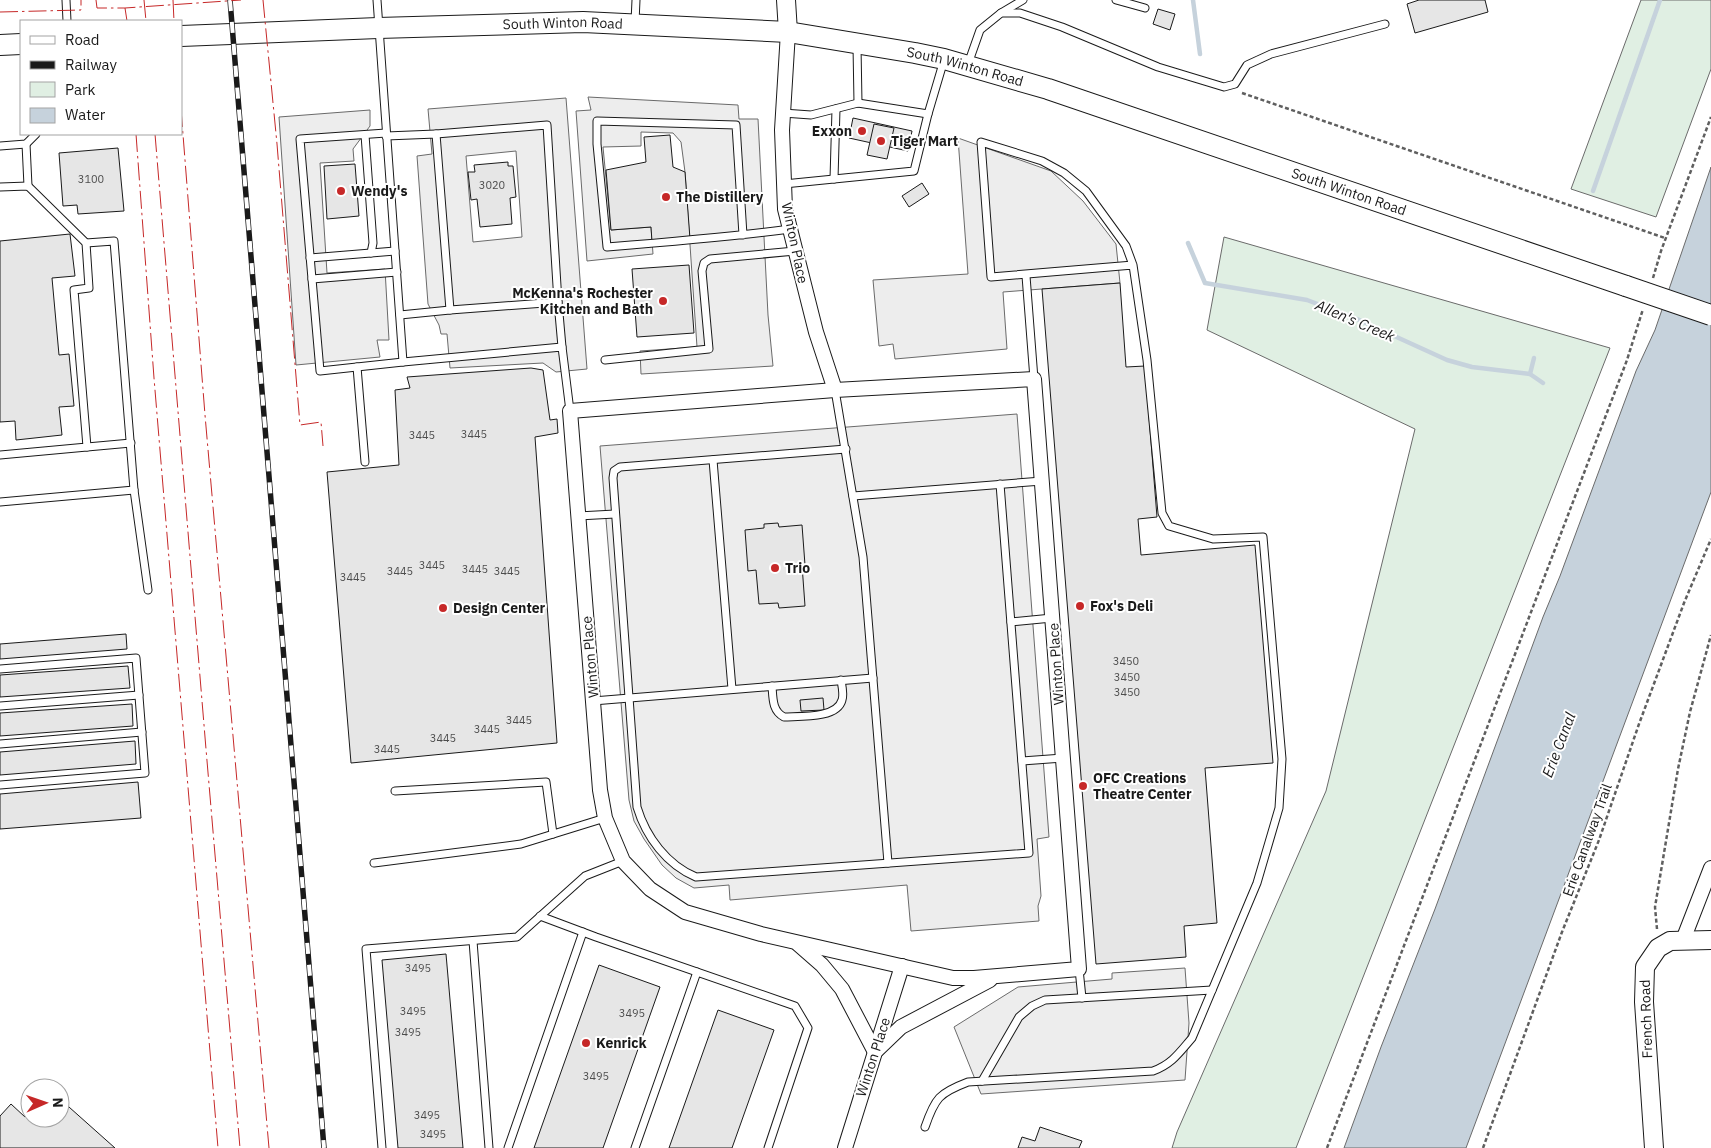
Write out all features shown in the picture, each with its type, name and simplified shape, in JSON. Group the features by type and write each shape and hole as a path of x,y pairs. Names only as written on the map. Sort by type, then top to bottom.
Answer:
{"main road":[{"name":"South Winton Road","path":"182,36 583,22 788,32 857,43 944,59 1048,89 1711,315"},
{"path":"0,45 20,44"}],"street":[{"path":"786,0 788,32"},
{"name":"Winton Place","path":"788,32 783,113 785,209 816,332 836,390"},
{"path":"570,411 836,390 1034,379"},
{"name":"Winton Place","path":"570,411 600,790 605,818 623,861 650,888 685,912 761,934 953,978 974,978 1079,969 1034,379"},
{"path":"1683,940 1711,868"},
{"path":"1658,948 1670,941 1711,940"},
{"path":"796,942 822,965 842,989 875,1052 901,1027 1000,975"},
{"name":"French Road","path":"1654,1148 1644,1002 1645,967 1658,948"},
{"name":"Winton Place","path":"845,1148 902,966"}],"lane":[{"path":"66,0 67,20"},
{"path":"377,0 403,362"},
{"path":"636,0 636,25"},
{"path":"967,66 980,30 1001,13 1023,0"},
{"path":"1116,0 1145,8"},
{"path":"1001,13 1020,13 1062,27 1158,67 1224,87 1235,84 1247,65 1271,54 1385,24"},
{"path":"857,43 858,103"},
{"path":"784,184 914,171 944,59"},
{"path":"783,113 811,115 858,103 928,114"},
{"path":"834,179 836,108"},
{"path":"743,235 736,125 597,121 607,248 699,240 743,235 790,229"},
{"path":"562,347 320,371 300,139 364,135 436,134 546,126 558,302 570,411"},
{"path":"436,134 450,310"},
{"path":"0,146 26,144 35,135"},
{"path":"364,135 373,242 371,253"},
{"path":"925,1127 933,1105 943,1093 968,1082 1153,1071 1165,1066 1177,1056 1192,1038 1257,883 1279,808 1282,760 1263,537 1213,539 1169,526 1162,512 1147,360 1133,265 1126,246 1086,191 1064,173 1042,162 981,142 991,277 1026,276 1133,265"},
{"path":"26,144 28,186 86,243 90,288 74,290 87,447"},
{"path":"0,187 28,186"},
{"path":"86,243 114,241 134,490 148,590"},
{"path":"310,258 395,251"},
{"path":"605,360 709,349 702,270 704,263 710,259 795,251"},
{"path":"312,279 397,272"},
{"path":"1026,276 1034,379"},
{"path":"400,315 558,302"},
{"path":"357,367 365,462"},
{"path":"836,390 863,557 888,863"},
{"path":"0,455 131,443"},
{"path":"846,449 620,467 614,471 615,514 637,807 642,822 668,859 683,872 696,878 1029,853 1000,484"},
{"path":"713,460 732,689"},
{"path":"853,496 1042,481"},
{"path":"0,502 134,490"},
{"path":"578,516 615,514"},
{"path":"1011,622 1052,618"},
{"path":"0,669 136,658 146,772 0,785"},
{"path":"593,701 873,678"},
{"path":"772,686 774,707 778,714 784,717 827,714 837,709 842,700 841,680"},
{"path":"0,706 139,695"},
{"path":"0,744 142,732"},
{"path":"1022,761 1063,758"},
{"path":"395,791 546,782 553,834"},
{"path":"374,863 521,844 605,818"},
{"path":"382,1148 366,949 517,937 585,876 623,861"},
{"path":"540,916 795,1006 808,1028 768,1148"},
{"path":"508,1148 583,932"},
{"path":"473,941 489,1148"},
{"path":"1079,969 1082,998"},
{"path":"635,1148 696,972"},
{"path":"982,1081 1019,1017 1032,1006 1045,1000 1212,990"}],"path":[{"path":"1224,87 1666,238"},
{"path":"1652,279 1711,117"},
{"path":"1327,1148 1627,360 1644,306"},
{"name":"Erie Canalway Trail","path":"1483,1148 1562,932 1599,840 1680,612 1711,539"},
{"path":"1658,948 1655,907 1678,769 1690,712 1711,635"}],"green space":[{"path":"1641,0 1711,0 1711,69 1656,217 1571,189"},
{"path":"1224,237 1610,348 1296,1148 1172,1148 1177,1132 1326,791 1415,429 1207,330"}],"shaded area":[{"path":"588,97 738,105 739,119 758,119 768,315 773,366 641,374 640,351 697,347 685,172 681,142 673,133 641,132 641,146 603,147 611,230 651,227 653,254 587,261 576,111 591,110"},
{"path":"566,98 587,369 556,372 543,363 450,368 447,334 441,334 439,325 428,304 417,156 432,154 428,109","holes":["516,151 522,237 473,242 466,156"]},
{"path":"370,110 370,126 353,149 354,161 320,163 327,273 385,269 389,340 377,340 380,357 296,365 279,117"},
{"path":"958,138 1051,171 1083,201 1116,244 1120,283 1003,292 1007,349 895,359 893,344 879,346 873,280 968,274"},
{"path":"1017,414 1049,837 1037,839 1041,896 1038,906 1039,921 911,931 907,885 730,900 729,885 694,888 676,878 662,865 644,839 634,821 629,800 600,446"},
{"path":"1185,968 1189,1023 1185,1080 981,1094 954,1027 1018,987 1112,979 1112,973"}],"water":[{"name":"Erie Canal","path":"1711,167 1711,492 1466,1148 1344,1148 1636,371 1655,330"}],"building":[{"path":"1419,0 1485,0 1488,12 1415,33 1407,4"},
{"path":"1158,9 1175,14 1170,30 1153,24"},
{"path":"853,118 912,131 908,151 849,138"},
{"path":"874,124 894,128 887,159 867,155"},
{"path":"670,135 673,167 685,172 690,239 652,242 651,227 611,230 606,170 646,162 644,137"},
{"path":"118,148 124,211 78,214 77,205 63,206 59,153"},
{"path":"508,162 508,166 513,166 516,197 510,198 512,224 480,227 477,199 471,200 468,172 475,172 474,165"},
{"name":"Wendy's","path":"355,164 359,216 327,219 324,166"},
{"path":"922,183 929,194 909,207 902,196"},
{"path":"70,234 75,276 52,278 59,355 69,354 74,406 59,407 62,435 16,440 15,421 0,422 0,241"},
{"name":"McKenna's Rochester Kitchen and Bath","path":"689,265 694,333 637,337 632,269"},
{"path":"1120,283 1126,367 1145,366 1157,517 1138,519 1141,555 1255,545 1273,763 1205,768 1217,923 1184,926 1186,957 1096,964 1042,289"},
{"name":"Design Center","path":"531,368 543,370 550,420 557,419 558,433 535,437 557,743 351,763 327,472 399,465 395,390 410,388 407,377"},
{"name":"Trio","path":"778,523 779,527 802,525 805,565 802,565 805,606 779,608 778,603 759,604 756,570 748,571 745,530 764,528 764,524"},
{"path":"126,634 127,649 0,659 0,644"},
{"path":"128,666 130,688 0,697 0,675"},
{"path":"823,698 824,710 801,711 800,700"},
{"path":"132,704 133,726 0,736 0,713"},
{"path":"135,741 136,764 0,775 0,752"},
{"path":"138,782 141,818 0,829 0,794"},
{"path":"446,954 463,1148 398,1148 382,960"},
{"path":"599,965 660,987 603,1148 534,1148"},
{"path":"718,1010 774,1030 732,1148 669,1148"},
{"path":"11,1104 20,1112 20,1128 70,1128 70,1108 115,1148 0,1148 0,1116"},
{"path":"1040,1127 1082,1141 1079,1148 1018,1148 1022,1137 1035,1141"}],"waterway":[{"name":"Allen's Creek","path":"1193,0 1200,54"},
{"path":"1593,191 1660,0"},
{"name":"Allen's Creek","path":"1188,243 1205,283 1307,300 1357,319 1447,360 1472,367 1530,374 1543,383"},
{"path":"1530,374 1534,358"}],"railway":[{"path":"230,0 324,1148"}],"power":[{"path":"0,12 81,10 81,0"},
{"path":"96,0 97,8 125,8 241,0"},
{"path":"144,0 146,20"},
{"path":"173,0 174,20"},
{"path":"263,0 300,425 321,422 323,446"},
{"path":"125,8 127,20"},
{"path":"182,122 205,415 269,1148"},
{"path":"136,135 154,378 218,1148"},
{"path":"155,135 240,1148"}],"place":[{"name":"Exxon","path":"862,131"},
{"name":"Tiger Mart","path":"881,141"},
{"name":"Wendy's","path":"341,191"},
{"name":"The Distillery","path":"666,197"},
{"name":"McKenna's Rochester Kitchen and Bath","path":"663,301"},
{"name":"Trio","path":"775,568"},
{"name":"Fox's Deli","path":"1080,606"},
{"name":"Design Center","path":"443,608"},
{"name":"OFC Creations Theatre Center","path":"1083,786"},
{"name":"Kenrick","path":"586,1043"}]}
